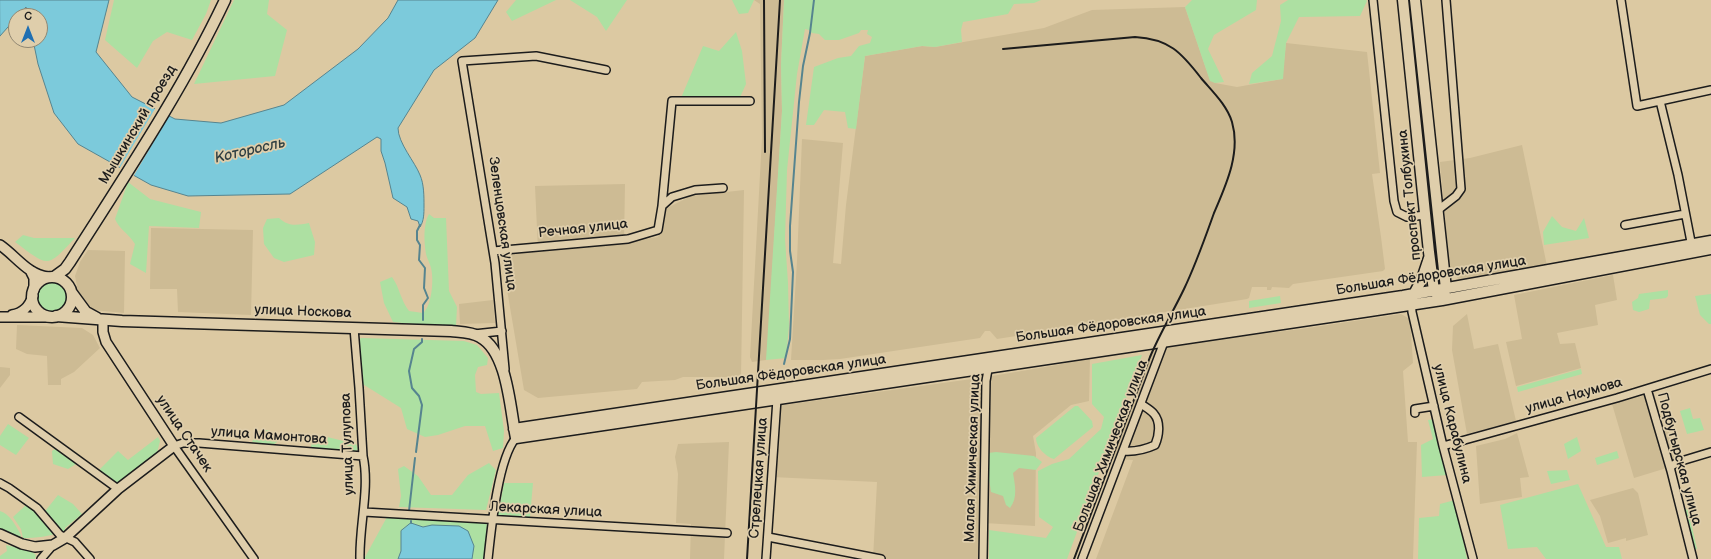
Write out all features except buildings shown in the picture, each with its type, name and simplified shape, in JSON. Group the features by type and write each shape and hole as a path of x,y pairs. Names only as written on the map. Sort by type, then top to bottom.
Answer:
{"main road":[{"name":"Мышкинский проезд","path":"51,277 65,269 113,195 184,78 225,0"},
{"name":"проспект Толбухина","path":"1403,0 1434,291"},
{"name":"проспект Толбухина","path":"1415,0 1446,289 1442,300"},
{"name":"Большая Фёдоровская улица","path":"515,434 777,399 1442,300 1693,248 1711,241"},
{"name":"Большая Фёдоровская улица","path":"515,434 990,357 1434,291 1693,248 1711,249"},
{"path":"1414,294 1422,279 1430,252"},
{"name":"Мышкинский проезд","path":"70,262 68,276 71,290"},
{"path":"1443,266 1450,281 1462,286"},
{"path":"51,277 66,282 86,312 103,320 53,317 41,313 33,301 33,293 37,284 51,277"},
{"path":"53,317 67,310 72,302 71,290"},
{"path":"1434,291 1442,300"},
{"name":"улица Носкова","path":"103,320 450,330 470,333"},
{"name":"Зеленцовская улица","path":"470,333 482,338 499,351 515,434"}],"street":[{"path":"1373,0 1394,201 1397,212 1408,217 1426,215"},
{"path":"1438,210 1456,196 1461,188 1446,0"},
{"path":"1620,0 1637,106 1711,90"},
{"name":"Зеленцовская улица","path":"499,351 502,332 493,251 462,61 536,56 606,70"},
{"path":"662,206 672,101 750,101"},
{"path":"1660,101 1693,248"},
{"path":"662,206 672,197 695,190 723,188"},
{"name":"Речная улица","path":"493,251 628,239 658,230 662,206"},
{"path":"1625,225 1686,214"},
{"path":"0,245 30,270 43,277 51,277"},
{"path":"0,317 21,312 29,305 33,293 34,278 30,270"},
{"path":"1410,305 1414,294"},
{"name":"улица Карабулина","path":"1410,305 1443,446 1473,559"},
{"path":"0,317 53,317"},
{"name":"улица Стачек","path":"103,320 103,332 106,342 174,446 254,559"},
{"name":"улица Тулупова","path":"354,328 359,388 362,456 365,465 364,512 360,540 360,559"},
{"name":"улица Носкова","path":"470,333 502,332"},
{"name":"Большая Химическая улица","path":"1082,559 1164,342"},
{"name":"Малая Химическая улица","path":"983,559 986,381 990,357"},
{"name":"улица Наумова","path":"1443,446 1647,389 1711,369"},
{"name":"Подбутырская улица","path":"1647,389 1670,467 1693,559"},
{"name":"Стрелецкая улица","path":"766,559 777,399"},
{"path":"1123,451 1136,452 1144,450 1155,445 1158,438 1159,428 1155,414 1141,404"},
{"path":"1415,414 1415,409 1434,406"},
{"path":"19,417 118,489"},
{"path":"488,559 492,520 506,455 515,434"},
{"name":"улица Мамонтова","path":"174,446 183,443 199,443 362,456"},
{"path":"41,559 53,545 76,529 118,489 174,446"},
{"path":"1670,467 1678,462 1711,452"},
{"path":"0,483 36,508 60,535 75,542 90,559"},
{"name":"Лекарская улица","path":"364,512 727,533"},
{"path":"0,534 22,544 35,547 53,545"},
{"path":"768,537 881,559"}],"shaded area":[{"path":"754,0 784,0 781,65 782,111 767,356 766,360 752,362 750,357 762,138 760,4"},
{"path":"1185,7 1210,80 1215,83 1237,87 1282,79 1286,43 1367,52 1380,173 1372,174 1385,269 1383,271 1293,284 1289,288 1272,287 1271,290 1267,290 1267,287 1252,287 1249,298 1247,299 997,339 990,331 985,331 980,338 840,359 791,360 802,139 843,143 833,263 841,264 846,205 865,56 922,46 935,47 1044,28 1092,10"},
{"path":"1522,145 1547,266 1461,281 1450,271 1440,162 1470,158"},
{"path":"625,184 624,242 658,237 665,209 691,196 744,190 741,377 683,377 675,380 642,382 637,389 538,398 524,390 501,254 538,250 535,186"},
{"path":"151,228 253,230 251,315 178,312 177,289 150,289"},
{"path":"88,250 125,251 124,313 93,310 78,291 75,276 80,262"},
{"path":"1613,275 1617,300 1595,305 1598,325 1557,333 1560,344 1575,343 1581,368 1516,386 1506,342 1522,339 1514,295"},
{"path":"493,300 495,323 460,324 459,304"},
{"path":"1401,314 1410,319 1413,363 1403,371 1408,442 1417,442 1413,559 1096,559 1133,460 1112,459 1154,347 1301,329"},
{"path":"1467,314 1474,349 1498,344 1516,421 1467,434 1452,350 1453,326"},
{"path":"17,325 82,328 93,335 100,348 74,372 61,379 61,385 48,385 47,356 27,354 16,349"},
{"path":"1090,357 1089,401 1071,405 1033,436 1036,453 1035,526 984,523 983,559 873,559 877,482 772,477 777,406 986,377 1057,365"},
{"path":"0,367 10,368 10,375 0,388"},
{"path":"1654,393 1663,425 1667,425 1678,462 1670,467 1634,478 1612,404"},
{"path":"1517,433 1529,477 1520,478 1522,497 1480,504 1476,446 1505,439"},
{"path":"729,442 724,559 690,559 691,524 676,523 678,474 675,457 678,444"},
{"path":"1633,488 1638,493 1648,535 1626,541 1626,538 1608,543 1600,516 1590,500"}],"green space":[{"path":"114,0 211,0 206,14 192,40 167,32 153,41 137,68 105,40"},
{"path":"234,0 269,0 267,14 287,30 275,76 194,84"},
{"path":"516,0 556,0 512,21 506,12"},
{"path":"570,0 627,0 606,31 597,17"},
{"path":"732,0 754,0 748,13 739,14"},
{"path":"784,0 1041,0 1034,3 1014,4 1008,14 963,22 961,30 962,42 935,47 922,46 865,56 856,129 848,128 845,112 824,110 814,125 806,125 814,67 838,58 851,56 859,46 870,43 872,37 867,34 868,30 861,30 859,33 839,40 825,40 819,34 812,33 805,29 797,74 787,170 785,239 789,326 786,358 766,360 782,111 781,65"},
{"path":"1192,0 1257,0 1256,10 1214,35 1208,49 1224,82 1215,83 1210,81 1185,7"},
{"path":"1288,0 1367,1 1360,16 1299,17 1286,43 1283,79 1249,84 1252,73 1272,56 1281,21 1280,5"},
{"path":"736,32 742,51 746,84 737,104 681,98 703,46 719,51"},
{"path":"128,182 150,199 201,212 199,228 149,226 146,273 130,264 135,244 119,226 115,219"},
{"path":"429,214 434,218 446,218 449,291 457,307 456,325 433,326 393,322 384,303 380,282 392,277 409,311 423,313 426,310 430,299 432,285 431,266 426,254 424,239"},
{"path":"1552,216 1562,227 1576,231 1584,218 1589,238 1544,245 1543,232"},
{"path":"279,218 290,224 297,225 309,223 315,242 314,255 284,262 274,258 264,244 263,228 267,219"},
{"path":"23,235 34,238 75,238 58,255 47,261 41,260 15,242"},
{"path":"52,282 58,283 66,291 66,303 58,311 52,312 46,311 38,303 37,297 38,291 46,283"},
{"path":"1668,290 1668,296 1666,298 1650,300 1649,309 1639,312 1633,310 1632,302 1638,298 1639,294"},
{"path":"1711,294 1711,324 1709,324 1700,315 1695,296"},
{"path":"1280,296 1281,303 1249,308 1249,301"},
{"path":"361,338 464,341 477,345 488,358 487,365 478,367 475,375 476,392 481,394 499,393 504,431 503,448 493,451 485,426 465,426 438,435 425,437 407,429 401,408 361,383 358,341"},
{"path":"1142,355 1067,559 989,559 989,530 1046,538 1053,527 1039,517 1038,471 1052,464 1069,459 1101,429 1104,417 1092,404 1092,364"},
{"path":"1581,369 1582,374 1518,392 1517,387"},
{"path":"1075,406 1078,406 1092,421 1093,427 1054,459 1051,458 1040,448 1036,438"},
{"path":"1690,408 1693,419 1700,418 1704,430 1687,434 1680,411"},
{"path":"1434,419 1447,475 1422,477 1421,445 1433,439 1428,420"},
{"path":"8,424 29,438 16,455 0,445 0,436"},
{"path":"267,430 279,434 277,442 273,445 252,442 257,432"},
{"path":"319,435 356,444 358,449 355,453 311,448 312,437"},
{"path":"158,437 160,441 157,453 115,485 99,470 118,451 128,460"},
{"path":"1577,437 1581,451 1568,459 1564,444"},
{"path":"55,449 76,464 68,469 53,464 52,451"},
{"path":"1617,451 1619,458 1597,465 1595,458"},
{"path":"996,452 1034,456 1042,462 1036,470 1019,468 1013,473 1015,496 1013,504 1010,508 1006,505 1003,496 991,492 986,459 988,453"},
{"path":"489,463 496,470 486,510 399,507 401,496 398,469 404,466 418,476 431,495 452,495 468,475"},
{"path":"1567,470 1570,480 1551,484 1547,471"},
{"path":"504,483 533,483 530,517 498,515"},
{"path":"1578,484 1606,547 1619,547 1622,559 1546,559 1537,547 1508,549 1500,505"},
{"path":"58,495 73,504 82,514 65,528 65,532 61,531 43,537 23,538 21,529 13,517 26,505 35,510 46,510"},
{"path":"1455,500 1467,559 1418,559 1419,518 1439,516 1440,504"},
{"path":"1688,509 1697,549 1693,550 1683,510"},
{"path":"0,511 7,515 12,521 21,535 20,538 0,530"},
{"path":"387,517 487,523 485,559 364,559"},
{"path":"6,545 31,551 36,555 35,559 0,559 0,556 7,551"}],"water":[{"name":"Которосль","path":"0,0 109,0 96,52 132,97 175,119 221,123 284,105 358,49 388,18 398,0 498,0 475,38 434,70 398,128 401,140 418,170 422,182 424,211 423,220 420,227 418,221 411,219 407,207 393,198 381,151 381,139 377,137 290,194 188,196 151,185 78,144 54,113 38,64 35,48 48,48 48,8 8,8 8,27 0,36"},
{"path":"411,523 423,527 432,525 459,526 468,531 474,546 472,559 398,559 401,551 401,531"}],"pier":[{"path":"156,107 170,114 133,177 119,169"}],"waterway":[{"path":"784,364 790,339 793,272 790,251 790,226 799,102 803,66 810,33 814,0"},
{"path":"420,225 417,231 417,240 420,245 419,260 425,268 424,288 428,298 423,305 423,320"},
{"path":"416,452 422,405 419,396 412,388 409,371 414,349 422,342 422,339"},
{"path":"409,511 415,458"}],"railway":[{"path":"764,0 765,152"},
{"path":"747,559 780,0"},
{"path":"1003,49 1135,37 1147,38 1166,44 1173,48 1187,61 1223,104 1230,116 1234,134 1235,145 1231,169 1223,191 1188,280 1150,357 1074,559"}]}
